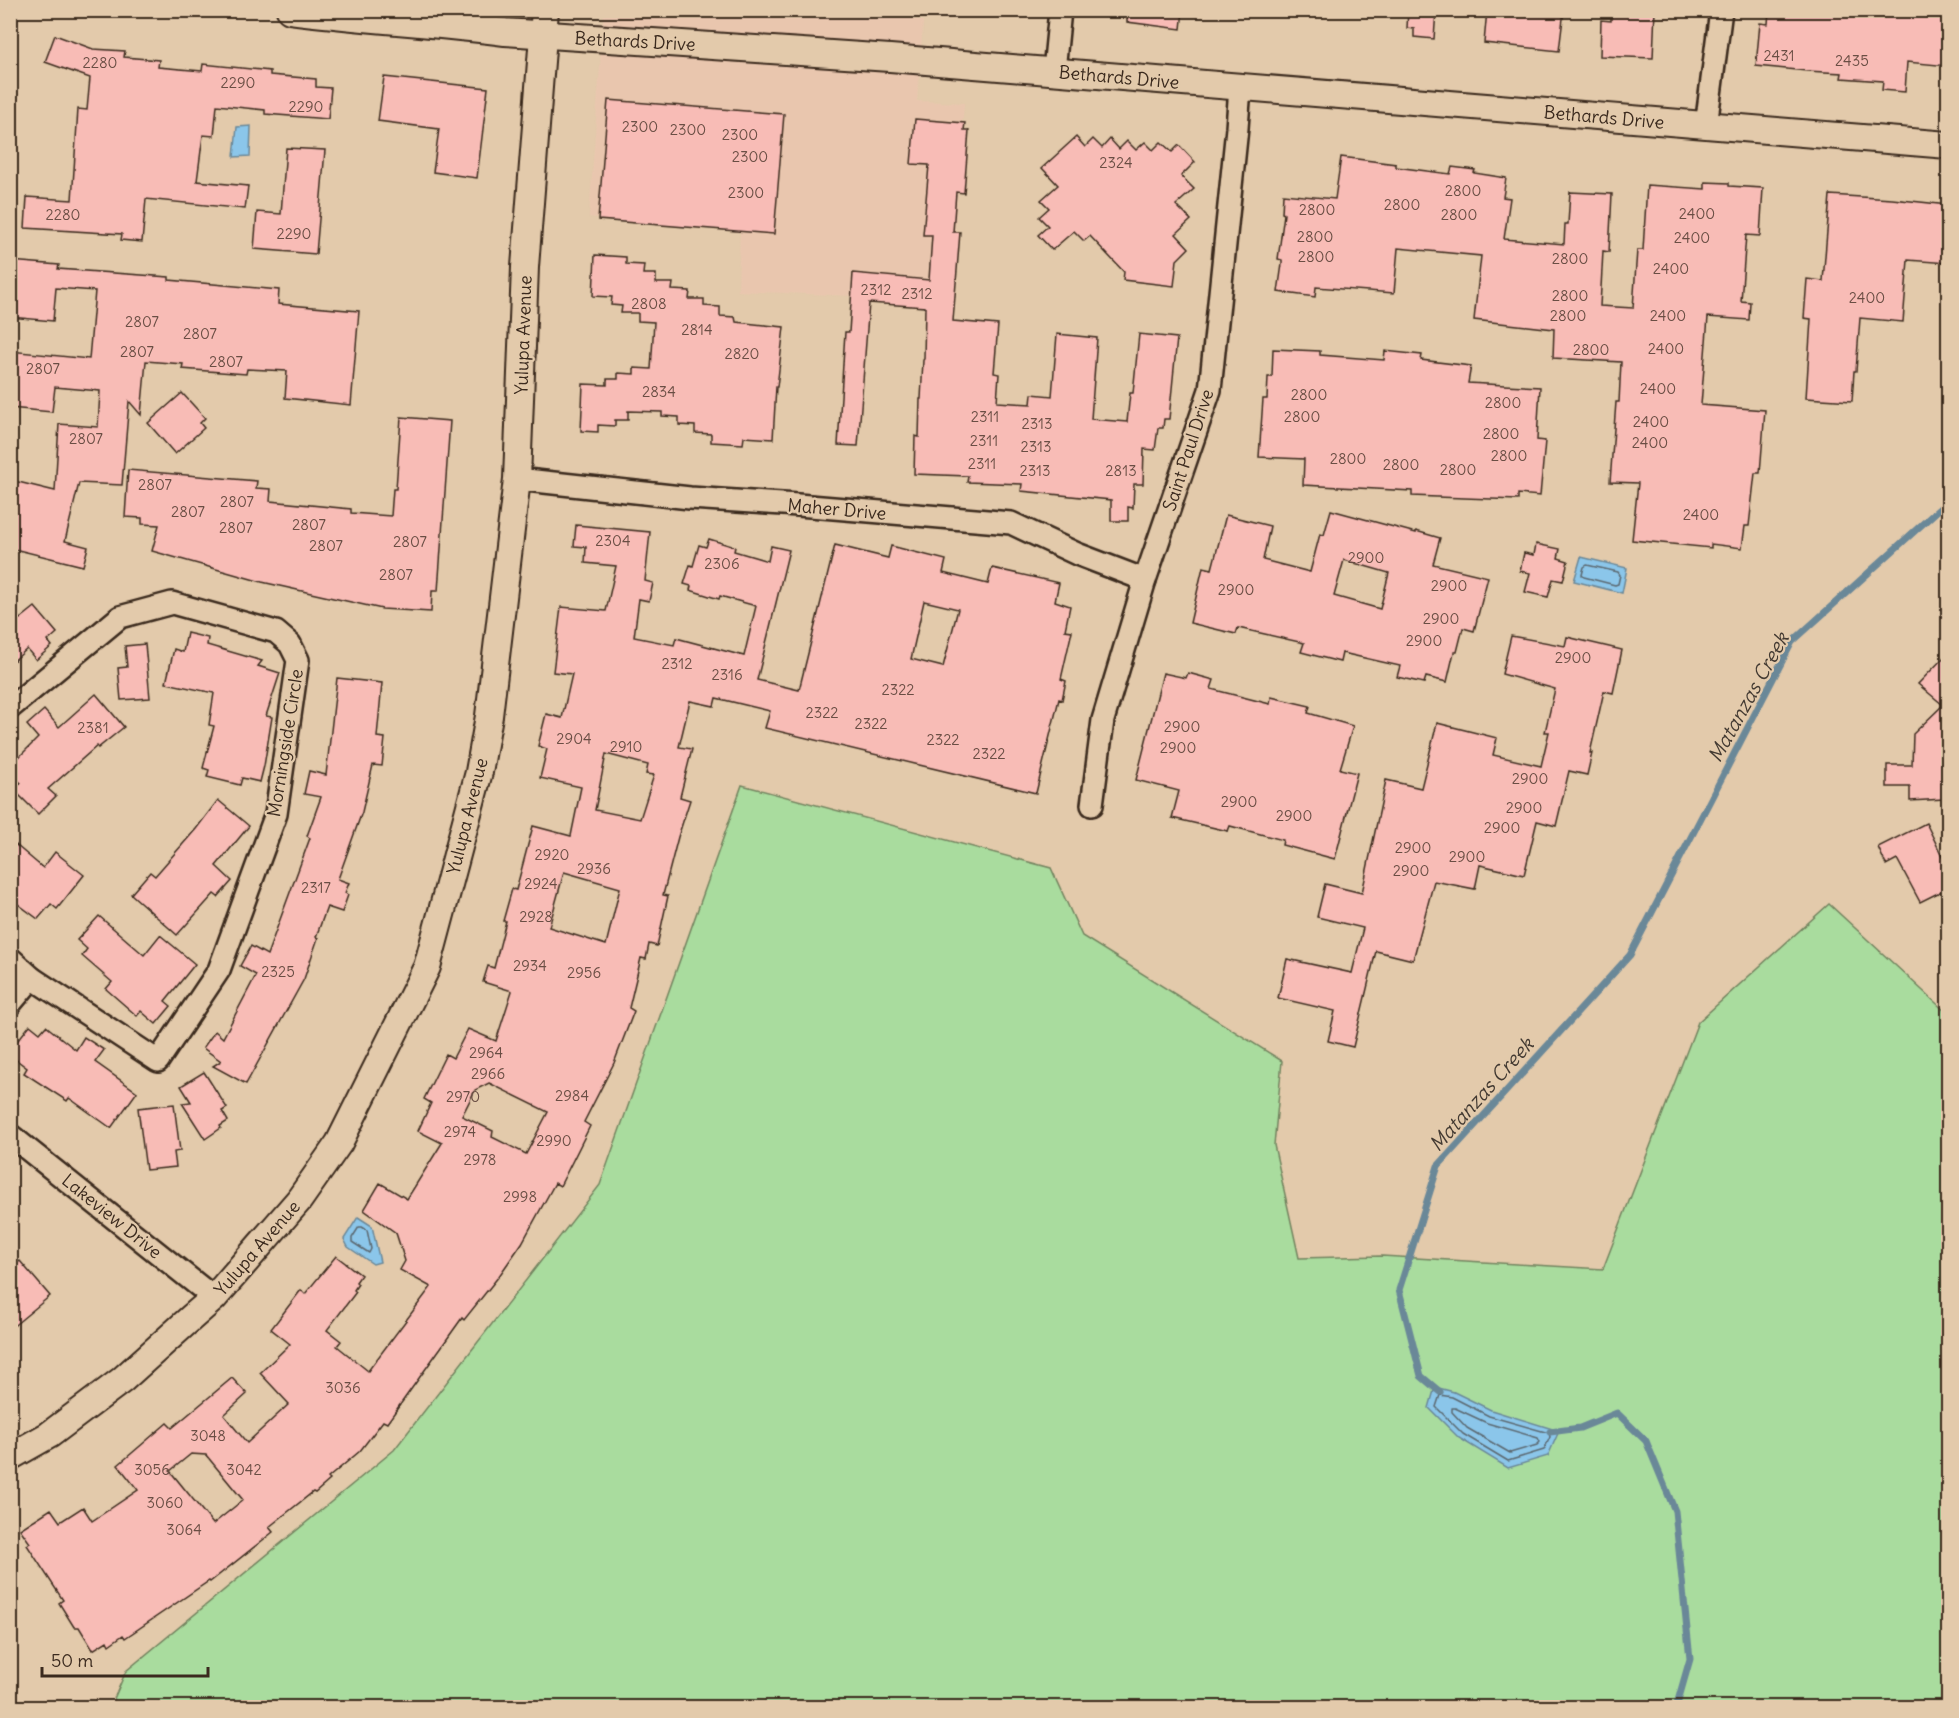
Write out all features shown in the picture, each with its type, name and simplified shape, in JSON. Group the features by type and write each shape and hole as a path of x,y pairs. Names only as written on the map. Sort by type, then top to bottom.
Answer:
{"street":[{"name":"Bethards Drive","path":"290,10 372,20 544,23 768,49 1948,145"},
{"path":"1054,71 1060,10"},
{"path":"1706,126 1721,10"},
{"name":"Yulupa Avenue","path":"10,1457 49,1435 122,1380 214,1298 299,1200 339,1143 427,967 479,772 489,716 517,479 525,267 544,23"},
{"name":"Saint Paul Drive","path":"1092,805 1102,720 1145,580 1210,390 1240,87"},
{"name":"Maher Drive","path":"517,479 690,498 1011,523 1077,554 1145,580"},
{"name":"Morningside Circle","path":"10,708 120,616 172,603 276,632 290,644 298,660 276,814 219,970 158,1061 19,972 10,1004"},
{"name":"Lakeview Drive","path":"10,1135 214,1298"}],"shaded area":[{"path":"604,11 924,11 917,101 964,103 950,300 738,291 740,232 589,217"}],"green space":[{"path":"742,785 1051,868 1082,936 1282,1061 1274,1145 1299,1258 1382,1256 1603,1269 1698,1022 1829,904 1948,1014 1948,1707 110,1708 126,1671 394,1450 600,1185"}],"water":[{"path":"251,126 250,156 234,157 237,127"},
{"path":"1581,557 1627,568 1622,593 1574,581"},
{"path":"358,1217 372,1226 380,1262 373,1264 348,1247 344,1239"},
{"path":"1435,1387 1454,1392 1491,1410 1559,1431 1548,1456 1508,1468 1459,1438 1429,1408"}],"building":[{"path":"1127,10 1183,10 1181,29 1127,22"},
{"path":"1408,10 1436,10 1434,39 1414,37 1414,29 1407,28"},
{"path":"1487,10 1564,10 1559,51 1484,43"},
{"path":"1611,10 1655,10 1653,58 1600,56 1601,20 1611,21"},
{"path":"1769,10 1912,10 1948,15 1948,66 1907,62 1905,92 1882,90 1883,81 1841,78 1842,73 1756,66 1760,23 1768,24"},
{"path":"55,35 93,49 125,51 124,57 159,60 158,67 202,71 203,64 270,71 270,75 316,79 316,87 331,88 328,119 265,114 265,110 217,105 214,136 203,135 197,181 248,186 245,209 146,199 142,242 121,240 122,234 25,228 27,197 72,200 78,109 87,110 90,78 45,62"},
{"path":"384,77 488,88 477,178 433,172 439,129 378,121"},
{"path":"608,100 784,114 774,234 598,220"},
{"path":"915,119 965,123 964,130 969,130 964,193 956,192 953,232 960,232 953,321 998,325 994,373 999,374 997,402 1031,404 1032,394 1052,396 1057,334 1097,338 1091,419 1127,422 1130,393 1133,393 1139,334 1177,338 1169,419 1164,419 1163,428 1158,428 1155,450 1144,449 1143,484 1134,484 1133,508 1128,507 1128,521 1111,521 1111,500 1021,491 1022,484 967,482 968,476 914,474 915,436 919,437 925,307 869,303 858,446 838,445 845,332 849,332 853,273 929,280 932,235 923,235 929,165 911,164"},
{"path":"1076,137 1085,147 1093,139 1102,148 1110,139 1119,149 1127,141 1136,150 1145,142 1153,150 1161,142 1172,152 1179,145 1195,162 1181,176 1194,189 1176,205 1191,220 1176,234 1189,248 1177,260 1174,286 1123,280 1124,272 1090,236 1084,241 1074,231 1052,250 1038,235 1048,226 1039,217 1049,208 1041,200 1058,185 1042,168"},
{"path":"286,148 325,150 316,254 254,249 257,212 281,214"},
{"path":"1341,157 1450,174 1452,167 1506,178 1503,197 1510,198 1504,239 1564,244 1570,192 1612,194 1609,252 1603,251 1600,306 1633,308 1637,250 1643,250 1647,185 1705,189 1705,182 1763,188 1760,236 1746,235 1741,301 1750,302 1749,320 1708,317 1701,405 1765,410 1760,473 1755,473 1749,526 1745,526 1742,548 1711,544 1711,548 1632,540 1638,483 1610,482 1621,362 1553,358 1554,329 1474,320 1481,256 1398,248 1394,293 1316,287 1315,297 1278,292 1282,264 1282,260 1278,259 1284,214 1282,213 1283,194 1335,199"},
{"path":"1830,195 1948,205 1948,263 1908,260 1903,322 1860,318 1852,401 1806,398 1811,319 1804,318 1807,279 1823,281"},
{"path":"595,255 626,257 626,264 644,265 643,274 656,274 656,283 673,283 672,290 690,291 689,299 704,299 704,306 720,307 720,316 735,317 736,322 784,327 776,387 773,439 744,437 743,444 711,442 711,434 695,433 695,426 679,425 679,417 662,416 662,412 628,411 628,420 615,420 615,426 598,425 598,432 581,431 583,384 607,385 607,379 618,379 618,373 634,374 634,368 651,369 654,322 638,321 638,313 621,313 622,306 611,305 612,297 593,296"},
{"path":"10,261 59,265 58,269 169,277 169,280 279,290 278,304 359,311 351,405 285,398 287,371 247,369 246,374 182,369 183,364 146,361 141,415 129,401 122,485 79,483 65,541 88,547 83,566 10,548 10,480 55,491 59,424 98,427 100,391 55,387 52,412 10,408 10,351 89,359 95,291 56,288 53,321 10,317"},
{"path":"1273,349 1320,351 1320,355 1384,360 1385,351 1422,355 1421,360 1471,366 1468,383 1540,387 1537,440 1545,441 1540,496 1518,494 1518,500 1412,496 1412,491 1303,485 1304,459 1259,457 1263,399 1267,399 1268,377 1272,377"},
{"path":"182,393 205,418 200,423 204,428 175,454 148,423"},
{"path":"401,417 450,421 438,591 432,591 431,612 382,609 262,582 152,551 159,525 142,524 142,518 125,517 128,470 257,481 256,488 271,489 270,501 351,509 351,513 391,516 393,489 396,489"},
{"path":"1331,510 1416,533 1416,531 1440,538 1433,564 1488,577 1474,631 1463,628 1457,652 1454,652 1447,682 1426,677 1424,683 1397,677 1400,666 1342,653 1340,662 1301,652 1304,643 1238,628 1236,634 1190,623 1203,567 1212,569 1226,515 1270,526 1263,560 1310,572 1320,534 1324,535","holes":["1344,560 1389,573 1380,609 1334,596"]},
{"path":"576,525 650,532 645,581 653,583 649,601 639,599 634,637 674,645 676,638 744,656 756,606 720,596 719,599 690,590 691,586 684,584 690,565 693,566 699,545 706,547 709,539 735,547 734,551 768,561 771,546 789,550 757,680 799,690 835,545 888,558 891,546 946,560 943,573 988,584 992,568 1059,583 1055,601 1070,606 1065,630 1072,631 1061,679 1066,681 1062,700 1059,699 1036,793 765,728 770,711 716,698 714,706 690,701 679,747 692,749 680,797 690,800 663,895 668,896 657,946 649,944 646,959 641,958 629,1008 634,1011 614,1063 584,1122 590,1126 560,1186 555,1183 522,1243 499,1276 464,1320 462,1318 387,1423 383,1421 360,1451 328,1478 330,1480 315,1493 313,1492 269,1527 273,1532 210,1582 125,1638 123,1635 109,1645 107,1641 93,1650 79,1627 74,1627 59,1603 63,1600 27,1545 30,1543 20,1529 51,1509 60,1522 83,1507 92,1521 138,1490 118,1465 167,1423 172,1428 232,1378 247,1394 224,1415 247,1443 289,1404 260,1373 290,1344 271,1329 301,1290 305,1294 336,1256 361,1275 356,1282 358,1284 354,1290 356,1292 327,1330 341,1341 337,1346 368,1371 431,1287 400,1270 405,1261 396,1233 364,1210 380,1183 407,1199 442,1143 418,1131 431,1103 424,1099 446,1054 453,1058 468,1029 496,1041 512,991 483,982 488,966 494,968 506,921 503,921 512,889 516,890 533,826 571,836 581,787 540,778 547,749 538,746 546,714 562,718 572,674 553,672 561,607 606,611 616,566 585,563 586,547 574,546","holes":["924,601 958,609 943,667 911,659","606,754 648,765 646,774 654,775 640,819 595,810","564,872 620,888 606,945 549,927","489,1083 548,1112 526,1154 492,1137 493,1131 462,1116 475,1090","191,1454 206,1455 243,1500 213,1524 170,1471"]},
{"path":"1536,544 1560,549 1558,558 1568,561 1563,581 1553,579 1548,597 1525,592 1530,573 1520,571 1524,553 1534,555"},
{"path":"10,607 20,619 35,607 57,633 48,641 52,646 36,660 27,649 10,664"},
{"path":"187,633 208,638 207,645 262,661 258,666 280,673 266,716 272,717 260,782 242,778 240,785 207,777 209,770 203,768 214,726 209,725 214,693 166,683 174,649 183,652"},
{"path":"1511,636 1565,646 1567,637 1622,650 1613,693 1604,691 1587,775 1569,771 1556,826 1537,821 1524,875 1480,865 1475,889 1434,881 1413,960 1376,951 1353,1047 1328,1041 1335,1011 1278,998 1287,959 1352,973 1363,928 1317,917 1325,884 1362,893 1386,780 1421,788 1437,723 1497,738 1493,755 1541,766 1549,732 1545,732 1555,689 1502,674"},
{"path":"145,644 150,698 121,700 118,668 127,667 125,646"},
{"path":"1948,653 1948,750 1943,763 1944,799 1910,801 1910,787 1887,787 1887,765 1912,765 1913,734 1943,705 1918,684"},
{"path":"1163,673 1186,678 1188,673 1214,680 1211,689 1270,704 1271,697 1310,706 1308,713 1353,726 1340,769 1357,773 1335,859 1282,845 1283,840 1230,826 1228,831 1172,818 1179,791 1136,780"},
{"path":"337,678 382,683 377,737 385,738 382,766 373,765 362,812 338,879 349,883 345,893 348,895 342,912 327,907 304,979 246,1084 213,1066 221,1061 203,1048 215,1031 223,1038 256,975 240,966 251,946 267,955 310,838 307,836 321,797 304,794 309,771 326,775"},
{"path":"96,694 124,727 98,748 97,746 48,789 56,796 38,814 14,790 21,783 10,773 10,766 38,738 27,725 44,710 59,727"},
{"path":"218,800 249,826 216,866 232,881 218,897 214,894 177,935 131,894 150,872 155,876"},
{"path":"1926,823 1948,868 1948,888 1920,902 1897,859 1886,865 1878,847"},
{"path":"10,840 43,868 55,852 84,875 57,909 51,904 38,919 10,898"},
{"path":"99,916 144,955 160,935 195,964 165,1001 171,1006 156,1024 141,1011 137,1016 106,989 112,982 82,956 87,949 77,940"},
{"path":"30,1025 40,1033 46,1026 76,1050 84,1037 104,1050 95,1062 137,1092 111,1128 69,1098 67,1101 24,1073 27,1068 10,1055 10,1050"},
{"path":"204,1072 227,1108 222,1111 228,1121 205,1139 182,1103 191,1102 181,1086"},
{"path":"174,1104 180,1151 174,1152 176,1167 146,1170 138,1108"},
{"path":"20,1261 50,1296 10,1329 10,1269"}],"waterway":[{"name":"Matanzas Creek","path":"1440,1392 1421,1376 1399,1290 1438,1166 1630,955 1792,642 1948,501"},
{"name":"Matanzas Creek","path":"1550,1432 1580,1428 1617,1413 1646,1441 1675,1511 1690,1659 1676,1708"}]}
